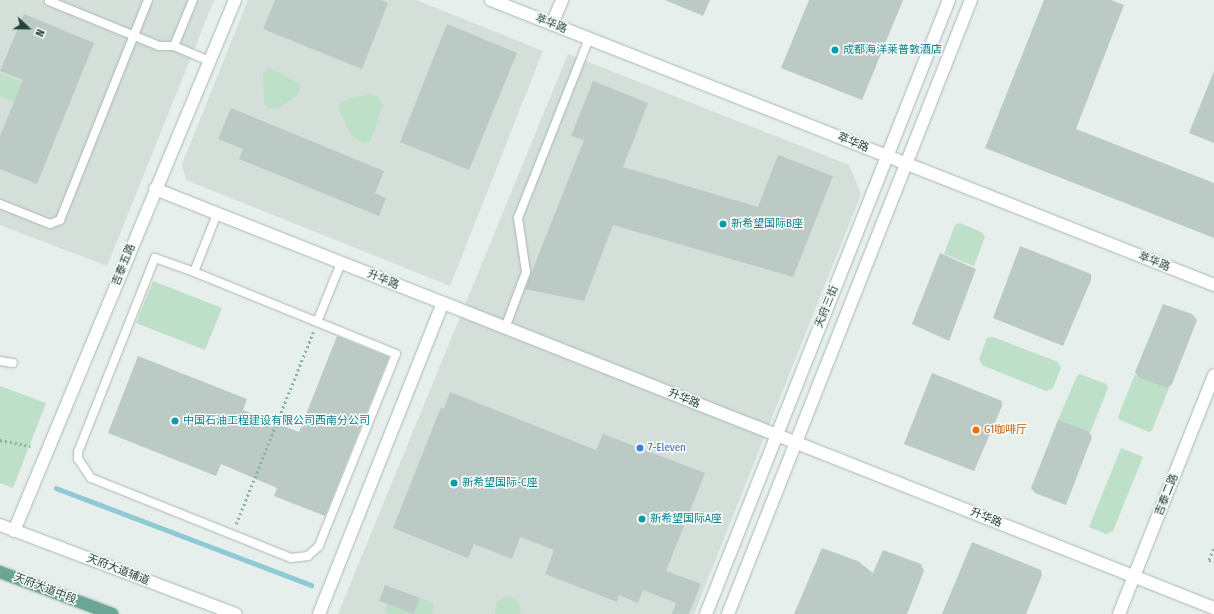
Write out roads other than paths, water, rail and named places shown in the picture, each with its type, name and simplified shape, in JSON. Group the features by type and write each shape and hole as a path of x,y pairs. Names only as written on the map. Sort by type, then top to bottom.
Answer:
{"main road":[{"name":"天府大道中段","path":"0,572 112,614"}],"street":[{"name":"吉泰五路","path":"14,530 235,0"},
{"name":"萃华路","path":"491,0 1214,285"},
{"path":"552,24 562,0"},
{"name":"天府三街","path":"706,614 949,0"},
{"name":"天府三街","path":"728,614 972,0"},
{"name":"升华路","path":"155,189 1214,608"},
{"path":"320,614 443,303"},
{"name":"吉泰二路","path":"1119,614 1214,375"},
{"name":"天府大道辅道","path":"0,525 236,614"}],"lane":[{"path":"0,204 50,224 60,220 148,0"},
{"path":"174,46 193,0"},
{"path":"49,1 134,37 159,46 174,46 210,61"},
{"path":"505,328 526,272 518,218 589,39"},
{"path":"194,272 217,214"},
{"path":"155,258 194,272 317,322 396,354 325,531 314,552 299,558 292,558 91,478 78,460 78,452 155,258"},
{"path":"317,322 341,263"},
{"path":"0,361 13,363"}],"waterway":[{"path":"56,488 311,585"}],"place":[{"name":"成都海洋莱普敦酒店","path":"835,50"},
{"name":"新希望国际B座","path":"723,224"},
{"name":"中国石油工程建设有限公司西南分公司","path":"175,421"},
{"name":"G1咖啡厅","path":"976,430"},
{"name":"7-Eleven","path":"640,448"},
{"name":"新希望国际-C座","path":"454,483"},
{"name":"新希望国际A座","path":"642,519"}]}
